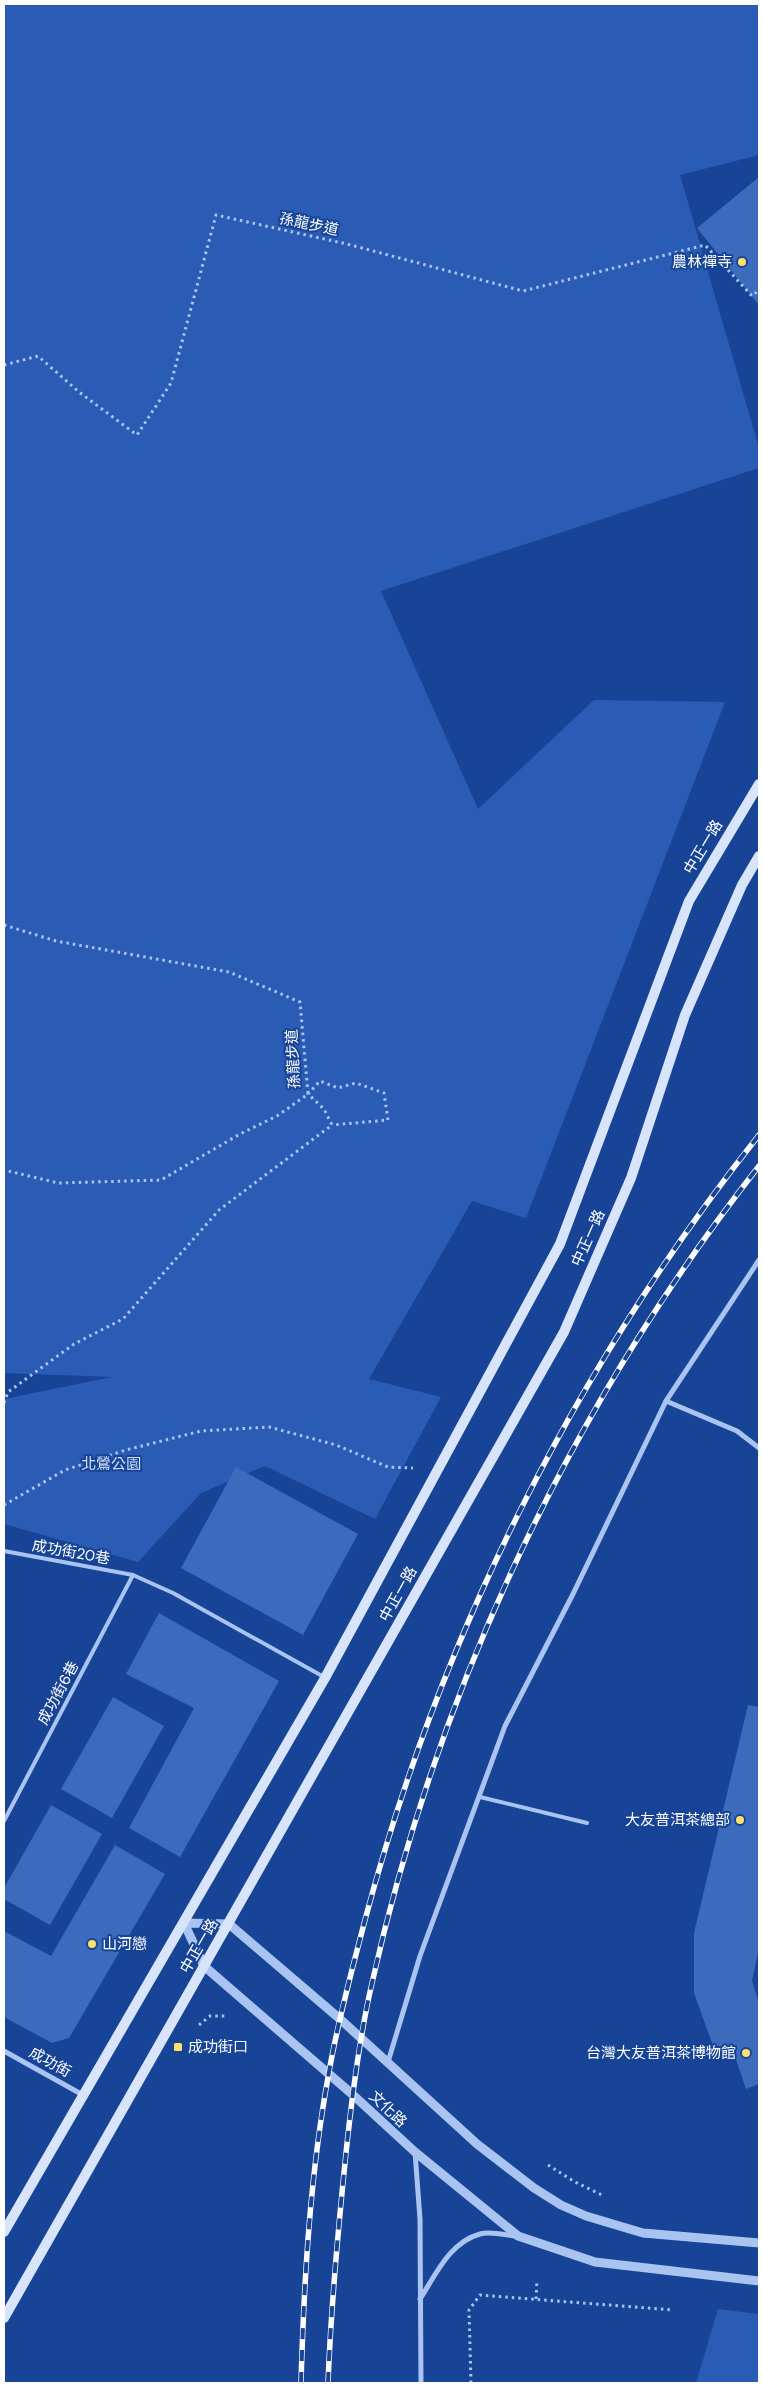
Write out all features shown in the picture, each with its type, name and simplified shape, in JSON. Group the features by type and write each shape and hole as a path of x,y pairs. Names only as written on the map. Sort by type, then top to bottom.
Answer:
{"main road":[{"name":"中正一路","path":"4,2232 325,1678 560,1244 689,901 759,784"},
{"name":"中正一路","path":"4,2318 564,1332 631,1178 685,1015 742,885 759,856"}],"street":[{"path":"388,2063 420,1956 505,1726 573,1594 666,1401 759,1260"},
{"path":"666,1401 737,1431 759,1448"},
{"path":"184,1923 229,1924 478,2144 534,2188 561,2205 586,2216 642,2233 759,2243"},
{"name":"文化路","path":"184,1923 204,1966 352,2094 415,2152 518,2236"},
{"name":"成功街","path":"4,2051 83,2095"},
{"path":"415,2152 420,2219 421,2383"},
{"path":"420,2299 445,2259 462,2242 482,2233 518,2236 596,2262 759,2281"}],"lane":[{"name":"成功街20巷","path":"4,1551 133,1575 174,1593 325,1678"},
{"name":"成功街6巷","path":"4,1821 133,1575"},
{"path":"480,1797 586,1823"}],"path":[{"name":"孫龍步道","path":"4,365 38,356 79,392 137,435 171,384 216,215 348,244 523,291 705,245 752,296 759,290"},
{"name":"孫龍步道","path":"4,924 56,942 229,972 300,1002 308,1094 277,1116 240,1134 161,1180 58,1183 4,1170"},
{"path":"4,1403 8,1392 74,1344 123,1319 219,1210 332,1124 388,1120 384,1093 356,1083 338,1088 320,1081 308,1094 324,1109 332,1124"},
{"path":"4,1505 65,1470 126,1450 202,1431 269,1427 336,1445 388,1467 438,1468"},
{"path":"199,2025 210,2016 236,2017"},
{"path":"548,2165 574,2182 610,2199"},
{"path":"536,2299 537,2280"},
{"path":"471,2383 469,2310 480,2295 673,2310"}],"green space":[{"name":"北鶯公園","path":"4,4 759,4 759,155 680,175 759,448 759,468 381,591 478,809 594,700 725,702 526,1218 472,1201 369,1379 441,1397 375,1519 265,1466 201,1493 138,1562 4,1524 4,1399 112,1377 4,1373"},
{"path":"718,2309 759,2314 759,2383 696,2383"}],"building":[{"name":"農林禪寺","path":"759,177 759,305 697,228"},
{"path":"236,1467 358,1534 303,1635 181,1568"},
{"path":"159,1613 279,1681 180,1857 129,1828 194,1708 126,1674"},
{"path":"113,1697 164,1726 112,1818 61,1789"},
{"name":"大友普洱茶總部","path":"748,1705 759,1707 759,1948 752,1981 759,2003 759,2084 746,2089 732,2048 716,2054 694,1993 694,1933"},
{"path":"51,1805 102,1834 50,1925 4,1899 4,1888"},
{"name":"山河戀","path":"115,1845 165,1874 69,2038 52,2043 4,2017 4,1931 51,1956"}],"railway":[{"path":"301,2383 309,2227 322,2110 333,2053 365,1920 396,1814 433,1709 475,1607 522,1507 574,1409 631,1315 693,1223 759,1135"},
{"path":"328,2383 340,2211 351,2110 367,2004 400,1873 434,1764 474,1658 520,1553 572,1451 629,1353 691,1257 759,1166"}],"place":[{"name":"農林禪寺","path":"742,262"},
{"name":"大友普洱茶總部","path":"740,1820"},
{"name":"山河戀","path":"92,1944"},
{"name":"成功街口","path":"178,2047"},
{"name":"台灣大友普洱茶博物館","path":"746,2053"}]}
